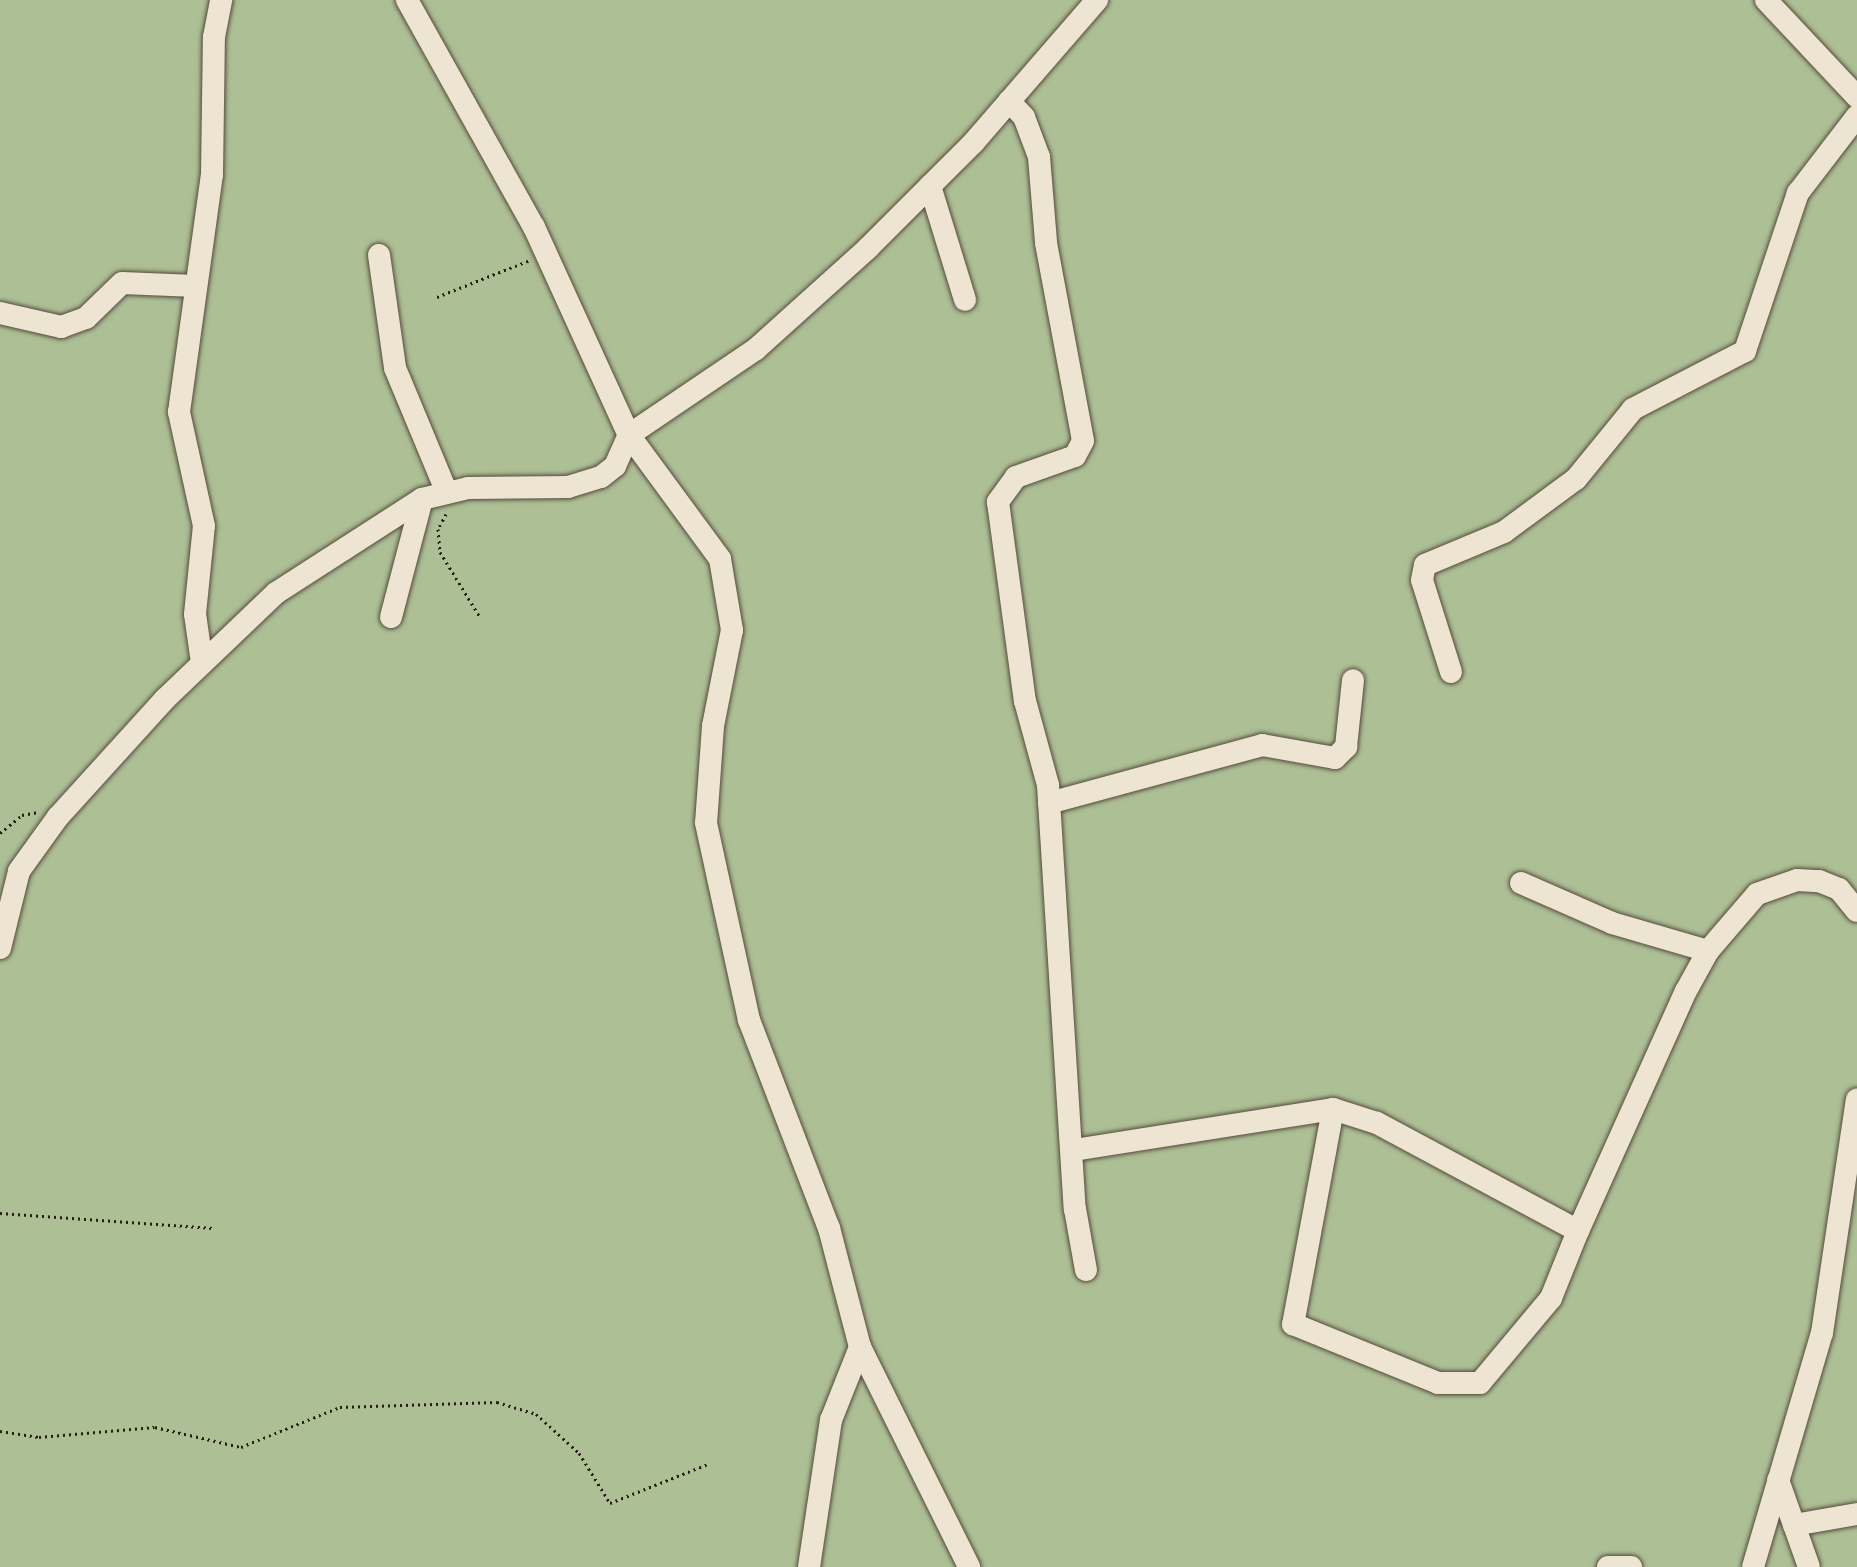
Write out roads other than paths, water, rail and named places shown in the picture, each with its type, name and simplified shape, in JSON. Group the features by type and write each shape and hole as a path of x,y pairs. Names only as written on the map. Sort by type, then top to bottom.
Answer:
{"street":[{"path":"202,663 195,614 204,526 179,412 213,163 214,37 221,0"},
{"path":"407,0 546,254 629,435 701,528 731,594 732,630 713,726 706,823 749,1020 829,1228 860,1347 969,1567"},
{"path":"0,948 19,871 58,817 202,663 276,593 422,499 450,501 585,485 615,466 629,435 756,349 930,186 1097,0"},
{"path":"1766,0 1857,97"},
{"path":"1009,101 1034,136 1039,157 1046,243 1083,441 1075,456 1016,477 998,502 1025,701 1049,803 1074,1150 1075,1209 1086,1270"},
{"path":"1451,672 1422,580 1425,565 1504,532 1576,479 1633,409 1745,351 1798,193 1857,116"},
{"path":"930,186 965,300"},
{"path":"379,255 395,368 450,501"},
{"path":"0,313 61,327 86,318 122,283 196,286"},
{"path":"391,617 422,499"},
{"path":"1049,803 1262,745 1335,758 1346,747 1353,680"},
{"path":"1333,1109 1293,1324 1438,1383 1480,1383 1551,1298 1578,1231 1708,951 1757,894 1776,884 1819,881 1839,889 1857,911"},
{"path":"1521,883 1612,923 1708,951"},
{"path":"1753,1567 1822,1333 1857,1100"},
{"path":"1074,1150 1333,1109 1377,1123 1578,1231"},
{"path":"809,1567 831,1420 860,1347"},
{"path":"1778,1480 1809,1567"},
{"path":"1794,1525 1857,1514"},
{"path":"1608,1567 1631,1567"}]}
